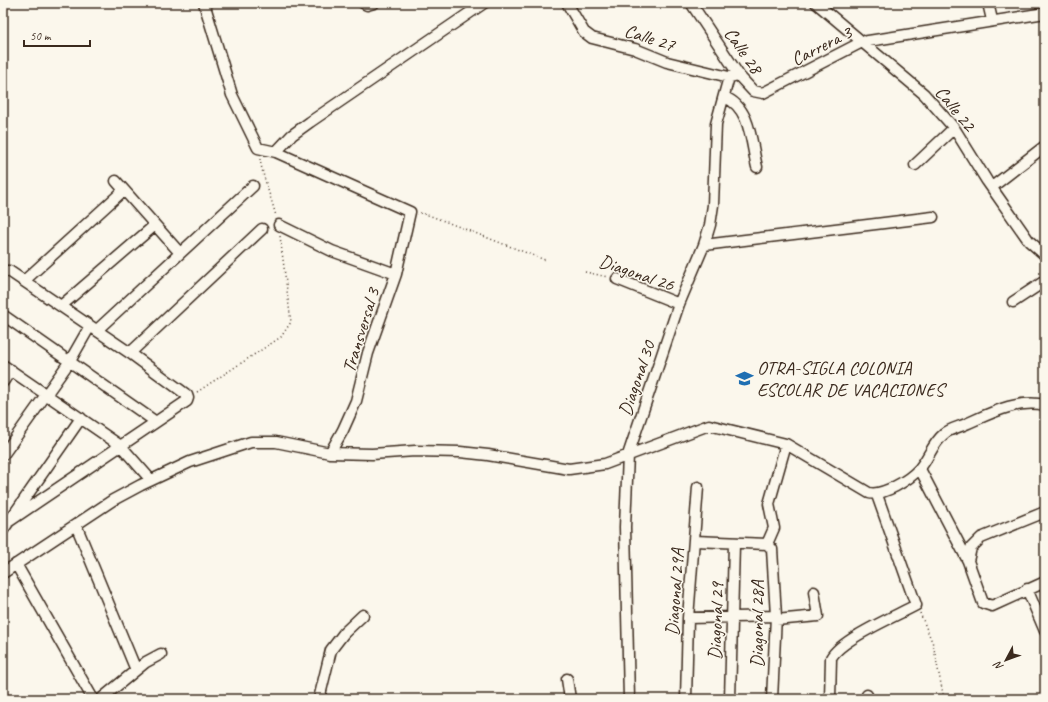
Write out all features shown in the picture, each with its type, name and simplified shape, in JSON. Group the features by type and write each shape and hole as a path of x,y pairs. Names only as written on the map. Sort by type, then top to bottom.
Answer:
{"street":[{"path":"204,3 232,95 258,148 276,152 410,212"},
{"path":"363,3 371,5 374,3"},
{"path":"276,152 292,135 310,122 484,3"},
{"name":"Calle 27","path":"567,3 584,32 592,38 635,48 667,62 729,76 740,77"},
{"name":"Calle 28","path":"691,3 740,77 753,91 758,93"},
{"name":"Calle 22","path":"816,3 924,94 954,128 1029,241 1045,255"},
{"path":"988,3 992,20"},
{"name":"Carrera 3","path":"758,93 768,91 862,42 992,20 1045,13"},
{"name":"Diagonal 30","path":"629,699 625,527 628,455 679,304 704,245 713,205 716,124 729,76"},
{"path":"724,97 732,100 740,107 745,116 757,167"},
{"path":"915,165 954,128"},
{"path":"992,187 1045,146"},
{"path":"116,181 180,253"},
{"path":"3,455 94,328 180,253 253,186"},
{"path":"24,281 124,190"},
{"name":"Transversal 3","path":"330,453 343,430 356,401 368,353 396,274 410,212"},
{"path":"704,245 933,217"},
{"path":"61,306 155,225"},
{"path":"278,225 332,251 396,274"},
{"path":"130,353 262,229"},
{"path":"3,271 9,271 94,328 187,395 188,398 187,401 6,526"},
{"name":"Diagonal 26","path":"617,279 679,304"},
{"path":"1013,302 1045,281"},
{"path":"3,315 156,422"},
{"path":"3,382 7,367 121,446 151,480"},
{"path":"3,573 113,500 190,462 251,442 276,442 330,453 372,454 415,451 460,452 488,455 569,469 605,464 708,425 786,444 869,494 877,495 902,482 920,469 935,442 945,433 997,410 1014,406 1037,404 1045,405"},
{"path":"6,526 80,418"},
{"path":"695,541 770,547 774,524 769,504 786,444"},
{"path":"920,469 968,561 983,603 987,606 992,606 1045,582"},
{"name":"Diagonal 29A","path":"686,699 688,618 698,487"},
{"path":"830,699 831,658 834,654 852,640 916,604 877,495"},
{"path":"968,561 971,548 981,538 1045,512"},
{"path":"76,525 136,670"},
{"name":"Diagonal 29","path":"730,699 734,544"},
{"name":"Diagonal 28A","path":"770,547 776,618 772,699"},
{"path":"16,564 93,699"},
{"path":"1027,589 1045,631"},
{"path":"688,618 732,615 776,618 818,615 814,592"},
{"path":"319,699 331,650 344,633 363,615"},
{"path":"101,699 136,670 161,654"},
{"path":"567,679 570,699"}],"path":[{"path":"188,398 281,337 291,322 278,225 267,182 263,176 258,148"},
{"path":"410,212 431,216 545,260"},
{"name":"Diagonal 26","path":"585,272 617,279"},
{"path":"916,604 933,644 944,699"}],"place":[{"name":"OTRA-SIGLA COLONIA ESCOLAR DE VACACIONES","path":"744,378"}]}
